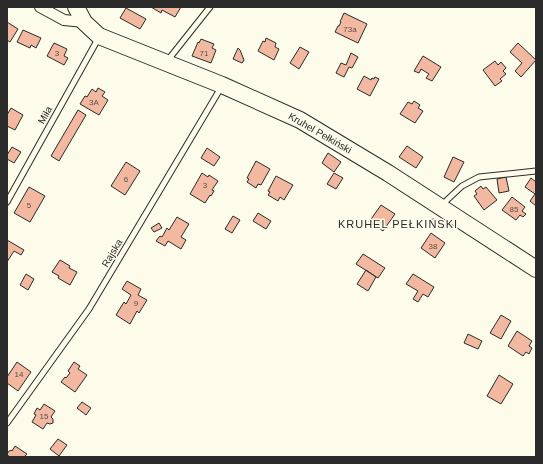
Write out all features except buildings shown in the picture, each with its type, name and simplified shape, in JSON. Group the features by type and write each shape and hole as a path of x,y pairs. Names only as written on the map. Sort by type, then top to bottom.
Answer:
{"main road":[{"name":"Kruhel Pełkiński","path":"76,7 84,22 99,36 222,86 300,120 441,207 536,269"}],"street":[{"path":"40,7 64,20 84,22"}],"lane":[{"path":"166,63 210,7"},
{"name":"Miła","path":"7,202 99,36"},
{"name":"Rajska","path":"7,423 89,309 222,86"},
{"path":"441,207 446,200 462,186 479,177 536,171"}],"district":[{"name":"KRUHEL PEŁKIŃSKI","path":"398,224"}]}
